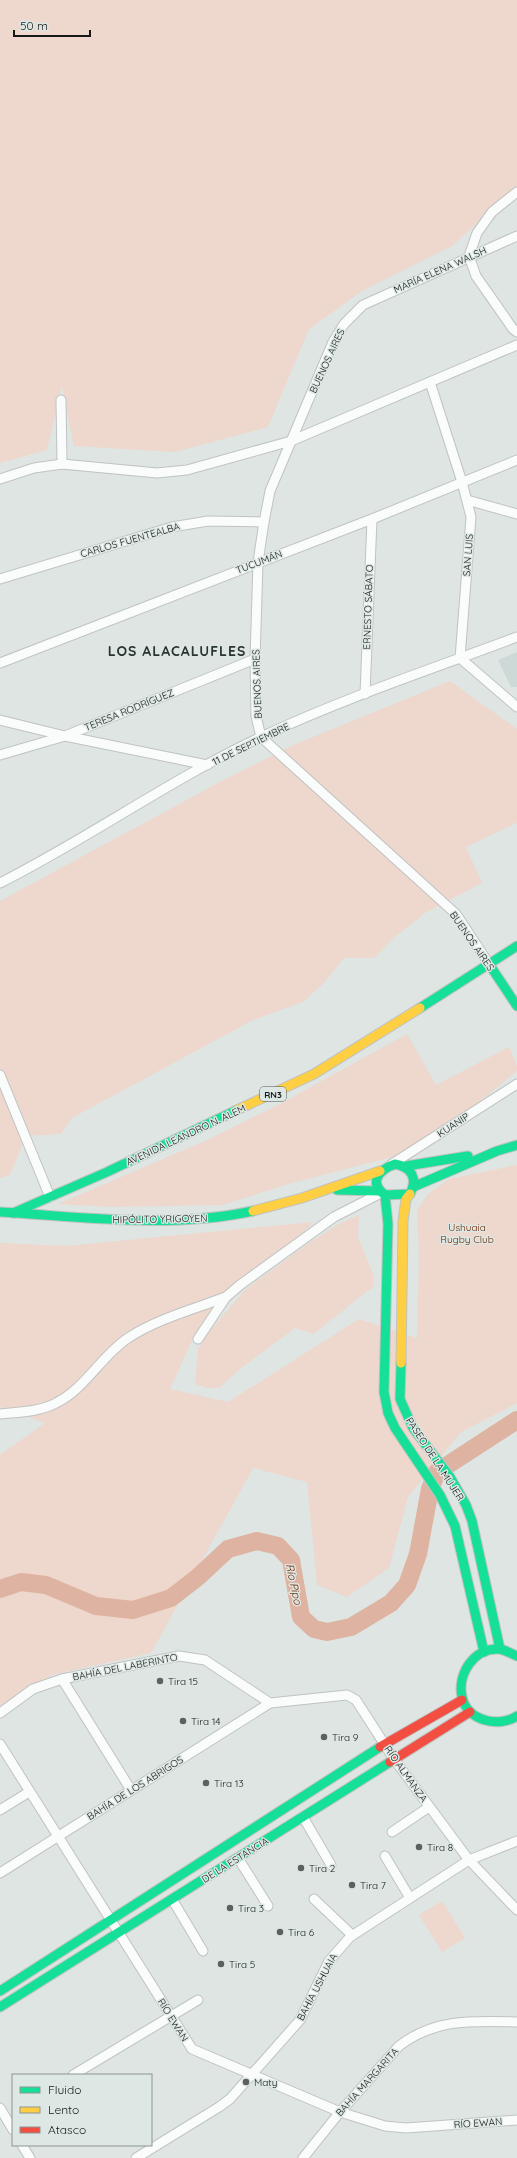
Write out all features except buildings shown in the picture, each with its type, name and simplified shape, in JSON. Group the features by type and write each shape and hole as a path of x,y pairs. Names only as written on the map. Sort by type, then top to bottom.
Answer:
{"main road":[{"name":"AVENIDA LEANDRO N. ALEM","path":"13,1213 314,1074 347,1055 517,946"},
{"name":"BUENOS AIRES","path":"489,964 517,1006"},
{"path":"497,1151 397,1196 382,1193 377,1180 380,1170 390,1166 406,1166 497,1151 517,1145"},
{"path":"406,1166 413,1175 412,1190"},
{"name":"HIPÓLITO YRIGOYEN","path":"13,1213 108,1219 191,1220 220,1217 249,1211 328,1190 380,1170"},
{"name":"HIPÓLITO YRIGOYEN","path":"328,1190 382,1193"},
{"name":"PASEO DE LA MUJER","path":"412,1190 406,1199 403,1221 400,1399 413,1428 450,1477 466,1505 472,1521 500,1650"},
{"name":"PASEO DE LA MUJER","path":"382,1193 388,1224 384,1392 387,1409 395,1428 440,1495 455,1526 484,1652"},
{"name":"RN3","path":"0,1212 13,1213"},
{"path":"517,1656 500,1650 484,1652 474,1658 466,1666 461,1677 460,1688 462,1700 470,1712 479,1719 491,1722 502,1722 517,1716"},
{"name":"DE LA ESTANCIA","path":"0,1991 385,1744 462,1700"},
{"name":"DE LA ESTANCIA","path":"0,2007 119,1934 470,1712"}],"street":[{"path":"517,192 492,212 477,233 469,256 476,276 513,329 517,332"},
{"name":"MARÍA ELENA WALSH","path":"363,305 469,256 517,236"},
{"name":"BUENOS AIRES","path":"363,305 344,324 333,342 270,491 258,562 255,659 256,716 261,737 456,914 489,964"},
{"path":"0,479 34,468 62,464 157,472 187,470 291,441 517,345"},
{"name":"SAN LUIS","path":"430,382 462,482 471,517 460,658"},
{"path":"61,400 62,464"},
{"name":"TUCUMÁN","path":"0,663 372,519 517,460"},
{"path":"467,500 517,514"},
{"name":"ERNESTO SÁBATO","path":"365,694 372,519"},
{"name":"CARLOS FUENTEALBA","path":"0,579 172,527 208,522 264,522"},
{"name":"11 DE SEPTIEMBRE","path":"0,883 207,765 261,737 365,694 517,637"},
{"path":"460,658 517,708"},
{"name":"TERESA RODRÍGUEZ","path":"0,755 65,736 255,659"},
{"path":"0,720 65,736 207,765"},
{"path":"0,879 10,878"},
{"path":"0,1075 50,1197"},
{"name":"KUANIP","path":"390,1166 517,1084"},
{"path":"198,1339 226,1297 240,1285 334,1218 382,1193"},
{"path":"0,1414 29,1411 56,1403 78,1388 117,1346 130,1337 148,1327 226,1297"},
{"name":"BAHÍA DEL LABERINTO","path":"0,1713 33,1689 62,1679 179,1656 192,1656 205,1660 270,1704"},
{"path":"62,1679 131,1790"},
{"name":"RÍO ALMANZA","path":"270,1704 347,1695 352,1696 394,1759 469,1860 517,1910"},
{"name":"BAHÍA DE LOS ABRIGOS","path":"0,1873 270,1704"},
{"name":"RÍO EWAN","path":"0,1744 192,2049 251,2076 340,2112 385,2126 406,2128 517,2120"},
{"path":"0,1810 30,1792"},
{"path":"392,1832 429,1807"},
{"path":"303,1817 331,1865"},
{"name":"BAHÍA USHUAIA","path":"136,2158 219,2107 251,2076 300,2020 329,1961 352,1935 469,1860 517,1841"},
{"path":"384,1856 410,1898"},
{"path":"238,1858 268,1906"},
{"path":"314,1899 352,1935"},
{"path":"172,1900 203,1951"},
{"path":"75,2074 198,2000"},
{"name":"BAHÍA MARGARITA","path":"303,2158 340,2112 407,2039 445,2024 459,2021 517,2022"},
{"path":"0,2108 12,2128"},
{"path":"23,2146 30,2158"}],"shaded area":[{"path":"517,652 517,687 511,687 498,660"}],"green space":[{"path":"0,0 517,0 517,187 452,246 362,291 309,329 268,427 175,452 74,446 62,386 47,450 0,463"},
{"path":"450,681 517,729 517,823 466,847 482,883 425,913 396,936 374,958 344,958 323,984 303,1002 253,1020 72,1118 61,1134 26,1136 10,1175 0,1178 0,901 218,783 296,744"},
{"path":"407,1034 436,1085 509,1047 517,1066 517,1071 438,1135 415,1151 288,1184 223,1205 110,1207 58,1204 205,1141 280,1104"},
{"name":"Ushuaia Rugby Club","path":"517,1165 517,1403 461,1432 408,1497 389,1568 347,1597 317,1585 307,1482 253,1468 151,1653 52,1675 0,1707 0,1455 45,1423 0,1407 0,1243 66,1246 314,1222 194,1336 170,1389 228,1402 359,1319 417,1338 419,1254 417,1210 428,1194 449,1179"},
{"path":"359,1215 358,1237 373,1274 373,1287 313,1334 295,1328 240,1369 219,1388 207,1388 195,1384 198,1349 208,1333 246,1289 309,1243 339,1224"},
{"path":"442,1901 465,1938 442,1952 419,1915"}],"waterway":[{"name":"Río Pipo","path":"0,1589 21,1582 46,1585 96,1606 133,1610 171,1598 198,1577 228,1549 257,1541 278,1546 291,1560 301,1617 314,1629 327,1632 351,1627 391,1603 407,1585 418,1554 430,1489 437,1472 517,1420"}],"traffic: fast":[{"path":"420,1008 517,946"},
{"path":"489,964 517,1006"},
{"path":"13,1213 107,1172 237,1110"},
{"path":"413,1187 497,1151 517,1145"},
{"path":"406,1166 468,1156"},
{"path":"395,1164 406,1168 412,1174 413,1183 410,1194 385,1195 377,1186 376,1181 380,1173 395,1164"},
{"path":"337,1190 379,1191"},
{"path":"385,1195 388,1224 384,1392 388,1413 395,1428 440,1495 455,1526 484,1652"},
{"path":"0,1212 95,1219 158,1221 221,1216 253,1211"},
{"path":"401,1363 400,1399 413,1428 450,1477 466,1505 472,1521 500,1649"},
{"path":"517,1656 500,1649 482,1652 469,1664 465,1671 461,1688 465,1705 470,1712 477,1717 493,1722 510,1720 517,1716"},
{"path":"0,1991 380,1747"},
{"path":"0,2007 390,1762"}],"traffic: slow":[{"path":"237,1110 314,1074 420,1008"},
{"path":"253,1211 302,1198 380,1171"},
{"path":"401,1363 403,1221 406,1199 410,1194"}],"traffic: jam":[{"path":"380,1747 462,1700"},
{"path":"390,1762 470,1712"}],"place":[{"name":"Tira 15","path":"160,1681"},
{"name":"Tira 14","path":"183,1721"},
{"name":"Tira 9","path":"324,1737"},
{"name":"Tira 13","path":"206,1783"},
{"name":"Tira 8","path":"419,1847"},
{"name":"Tira 2","path":"301,1868"},
{"name":"Tira 7","path":"352,1885"},
{"name":"Tira 3","path":"230,1908"},
{"name":"Tira 6","path":"280,1932"},
{"name":"Tira 5","path":"221,1964"},
{"name":"Maty","path":"246,2082"}],"district":[{"name":"LOS ALACALUFLES","path":"177,651"}]}
